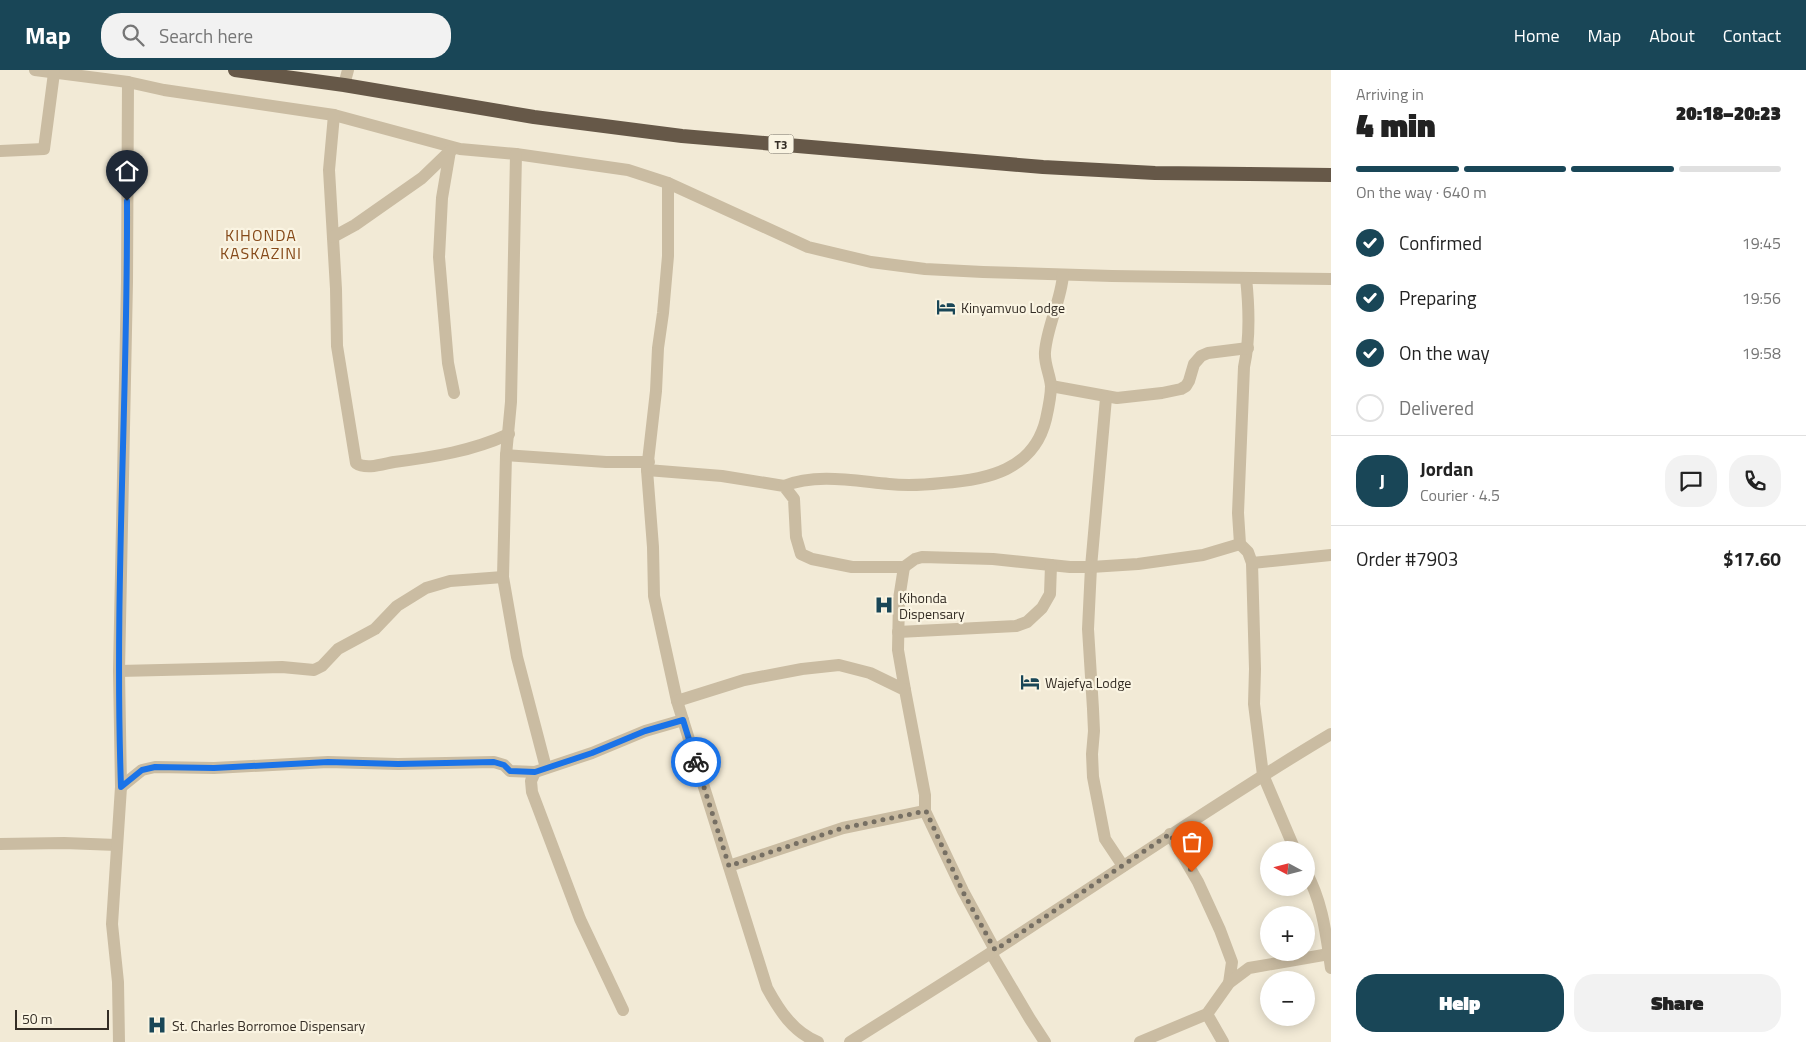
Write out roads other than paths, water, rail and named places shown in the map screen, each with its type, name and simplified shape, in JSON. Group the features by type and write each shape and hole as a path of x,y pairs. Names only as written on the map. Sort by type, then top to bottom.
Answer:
{"highway":[{"name":"T3","path":"235,70 344,85 544,118 682,136 1043,167 1155,173 1331,175"}],"street":[{"path":"35,70 128,82 164,90 334,115 455,150 516,154 628,170 668,183 808,247 871,262 925,269 1063,275 1331,279"},
{"path":"344,85 348,70"},
{"path":"0,151 44,149 54,73"},
{"path":"119,1042 118,982 112,924 121,787 119,671 127,282 128,82"},
{"path":"334,115 330,170 337,346 356,463 369,466 428,458 459,452 509,434"},
{"path":"333,238 355,225 422,178 455,150"},
{"path":"454,393 448,362 439,257 442,198 455,150"},
{"path":"516,154 509,434 506,455 503,578 516,657 541,770"},
{"path":"668,183 668,256 648,466 654,596 677,700 767,988 778,1007 794,1028 818,1042"},
{"path":"506,455 648,466 784,486 796,481 815,480 847,480 910,485 935,484 969,481 1004,471 1018,463 1036,444 1042,433 1051,386 1044,354 1063,275"},
{"path":"1246,278 1248,292 1248,348 1244,367 1240,430 1238,513 1240,544 1248,552 1252,563 1254,704 1262,775 1291,841"},
{"path":"1051,386 1106,398 1129,398 1181,389 1189,381 1194,364 1201,356 1208,353 1248,348"},
{"path":"1106,398 1091,567 1088,630 1093,709 1092,777 1105,840 1123,866"},
{"path":"784,486 794,499 796,537 801,554 812,560 852,567 904,567 915,559 922,557 993,559 1091,567 1138,564 1203,555 1240,544"},
{"path":"1252,563 1331,556"},
{"path":"898,632 1016,626 1027,622 1042,608 1050,594 1051,565"},
{"path":"904,567 899,599 898,650 925,794 926,811 963,892 993,951 1030,1019 1045,1042"},
{"path":"119,671 282,667 314,670 322,666 338,649 375,629 397,606 426,588 450,581 503,578"},
{"path":"677,700 744,680 802,669 839,665 870,673 905,690"},
{"path":"121,787 142,770 155,767 214,768 328,762 398,764 494,762 504,765 510,771 541,770 592,753 645,731 683,720"},
{"path":"850,1042 1262,775 1331,734"},
{"path":"541,770 531,781 532,792 580,919 623,1010"},
{"path":"729,866 843,828 926,811"},
{"path":"1170,834 1210,905 1232,962 1229,983"},
{"path":"0,844 64,843 117,845"},
{"path":"1315,889 1325,924 1331,968"},
{"path":"1140,1042 1207,1014 1229,983 1249,968 1329,954"},
{"path":"1232,962 1249,968"},
{"path":"1207,1014 1223,1042"}],"place":[{"name":"Kinyamvuo Lodge","path":"946,307"},
{"name":"Kihonda Dispensary","path":"884,605"},
{"name":"Wajefya Lodge","path":"1030,682"},
{"name":"St. Charles Borromoe Dispensary","path":"157,1025"}],"district":[{"name":"KIHONDA KASKAZINI","path":"261,244"}]}
